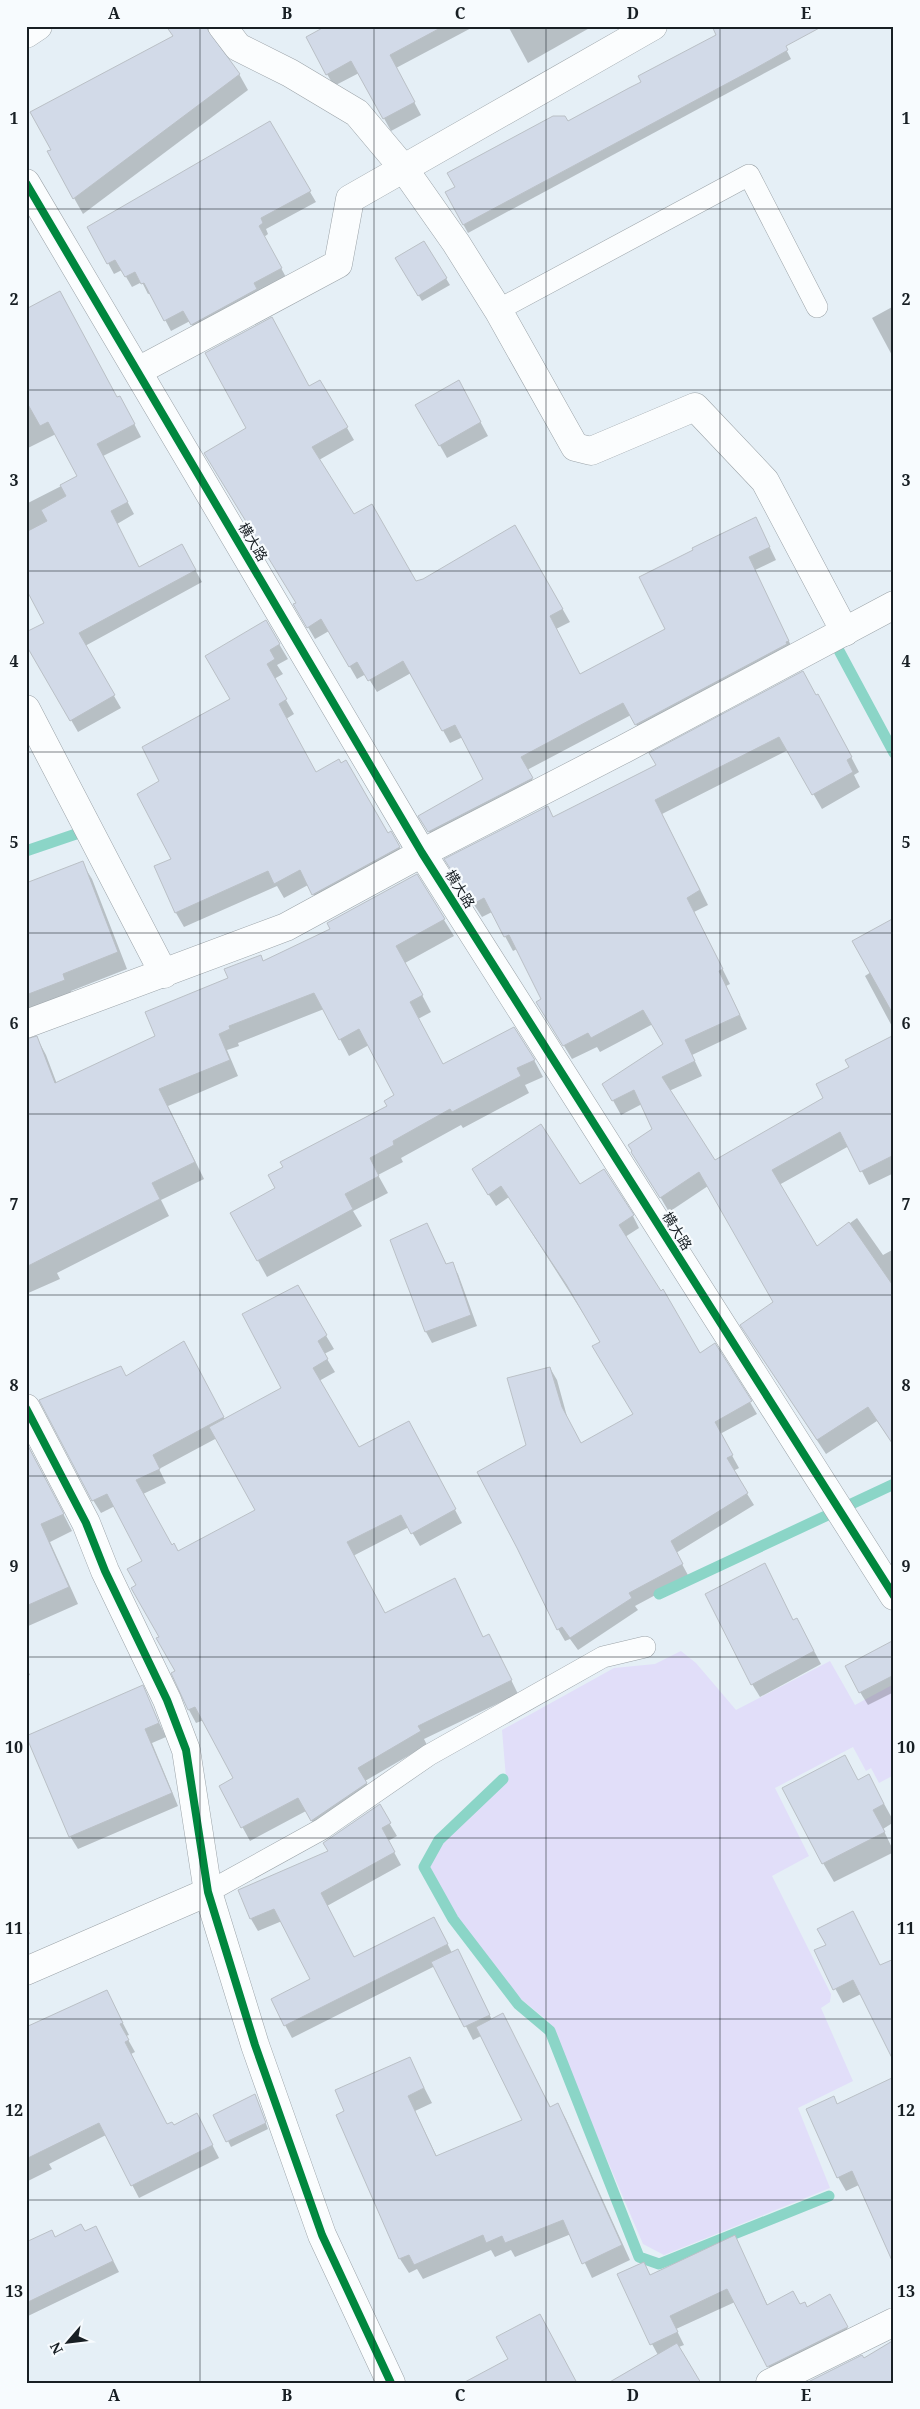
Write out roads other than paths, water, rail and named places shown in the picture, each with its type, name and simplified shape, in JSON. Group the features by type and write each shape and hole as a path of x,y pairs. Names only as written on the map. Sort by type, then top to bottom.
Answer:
{"street":[{"path":"26,34 38,26"},
{"path":"222,26 238,48 290,73 357,113 404,169 456,243 498,310 575,447 591,451 695,407 765,481 845,632"},
{"path":"138,371 338,264 350,199 653,26"},
{"name":"横大路","path":"26,183 422,853 894,1596"},
{"path":"26,1024 286,927 422,853 894,605"},
{"path":"26,709 164,974"},
{"path":"28,1414 86,1523 105,1571 167,1700 186,1750 208,1892 255,2045 322,2235 391,2383"},
{"path":"26,1972 208,1892"},
{"path":"770,2383 894,2322"}],"lane":[{"path":"498,310 749,175 817,307"},
{"path":"208,1892 322,1829 429,1755 493,1719 603,1658 645,1647"}],"waterway":[{"path":"836,645 894,753"},
{"path":"26,851 76,834"},
{"path":"659,1594 894,1484"},
{"path":"503,1779 439,1840 424,1867 453,1919 518,2004 550,2031 639,2257 659,2264 829,2196"}]}
